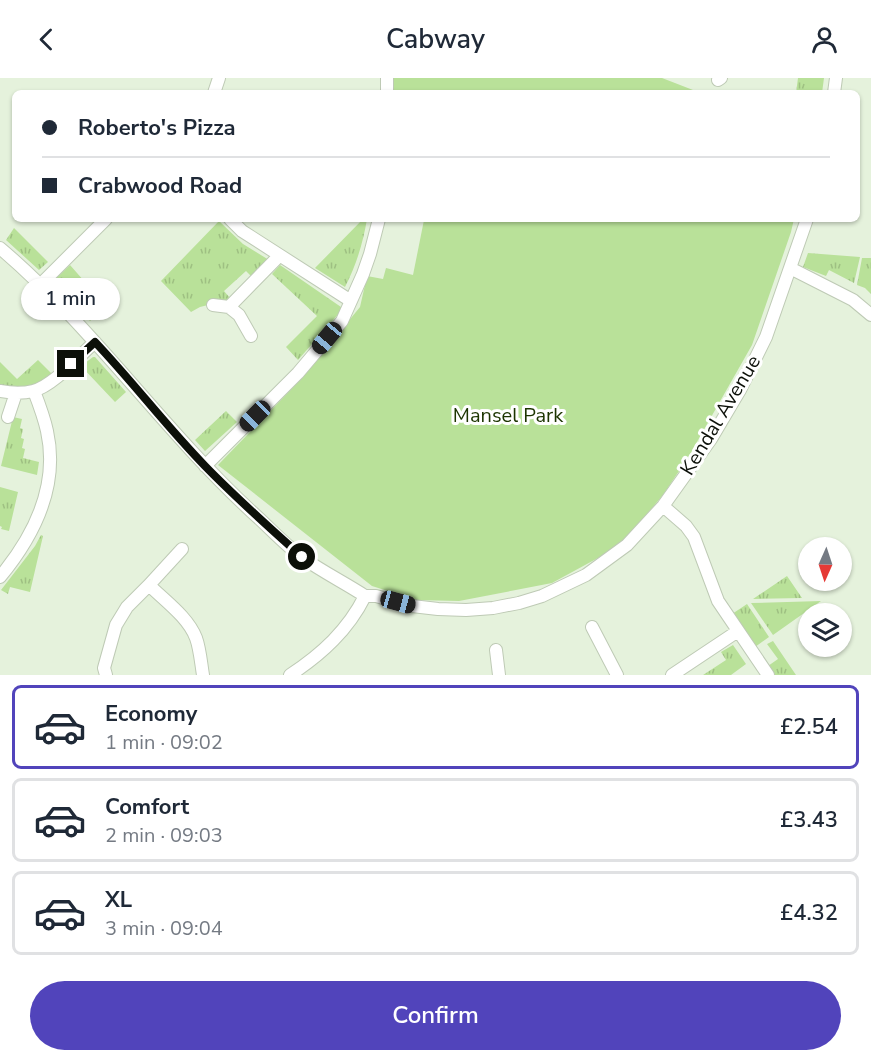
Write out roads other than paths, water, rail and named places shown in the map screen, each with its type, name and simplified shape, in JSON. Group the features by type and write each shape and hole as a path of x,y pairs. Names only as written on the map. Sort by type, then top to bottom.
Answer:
{"street":[{"path":"40,285 103,222"},
{"path":"233,222 242,231 279,256 351,301"},
{"path":"205,466 298,373 342,321 370,254 378,222"},
{"name":"Kendal Avenue","path":"365,596 376,596 424,608 466,610 493,608 542,596 586,575 619,551 663,506 711,439 740,390 766,337 806,222"},
{"path":"0,248 40,285 114,362 164,421 235,496 302,557 365,596 350,623 326,647 290,675"},
{"path":"229,307 279,256"},
{"path":"790,268 853,300 871,315"},
{"path":"213,305 229,307 240,315 251,336"},
{"path":"0,391 16,393 34,391 44,386 95,342"},
{"path":"3,568 26,543 41,509 50,478 48,432 34,391"},
{"path":"8,417 16,393"},
{"path":"663,506 686,526 694,537 718,601 768,675"},
{"path":"106,675 104,668 116,625 127,607 183,549"},
{"path":"149,585 192,629 197,640 202,675"},
{"path":"592,627 617,675"},
{"path":"672,675 738,631"},
{"path":"496,650 499,675"}],"park label":[{"name":"Mansel Park","path":"508,415"}]}
